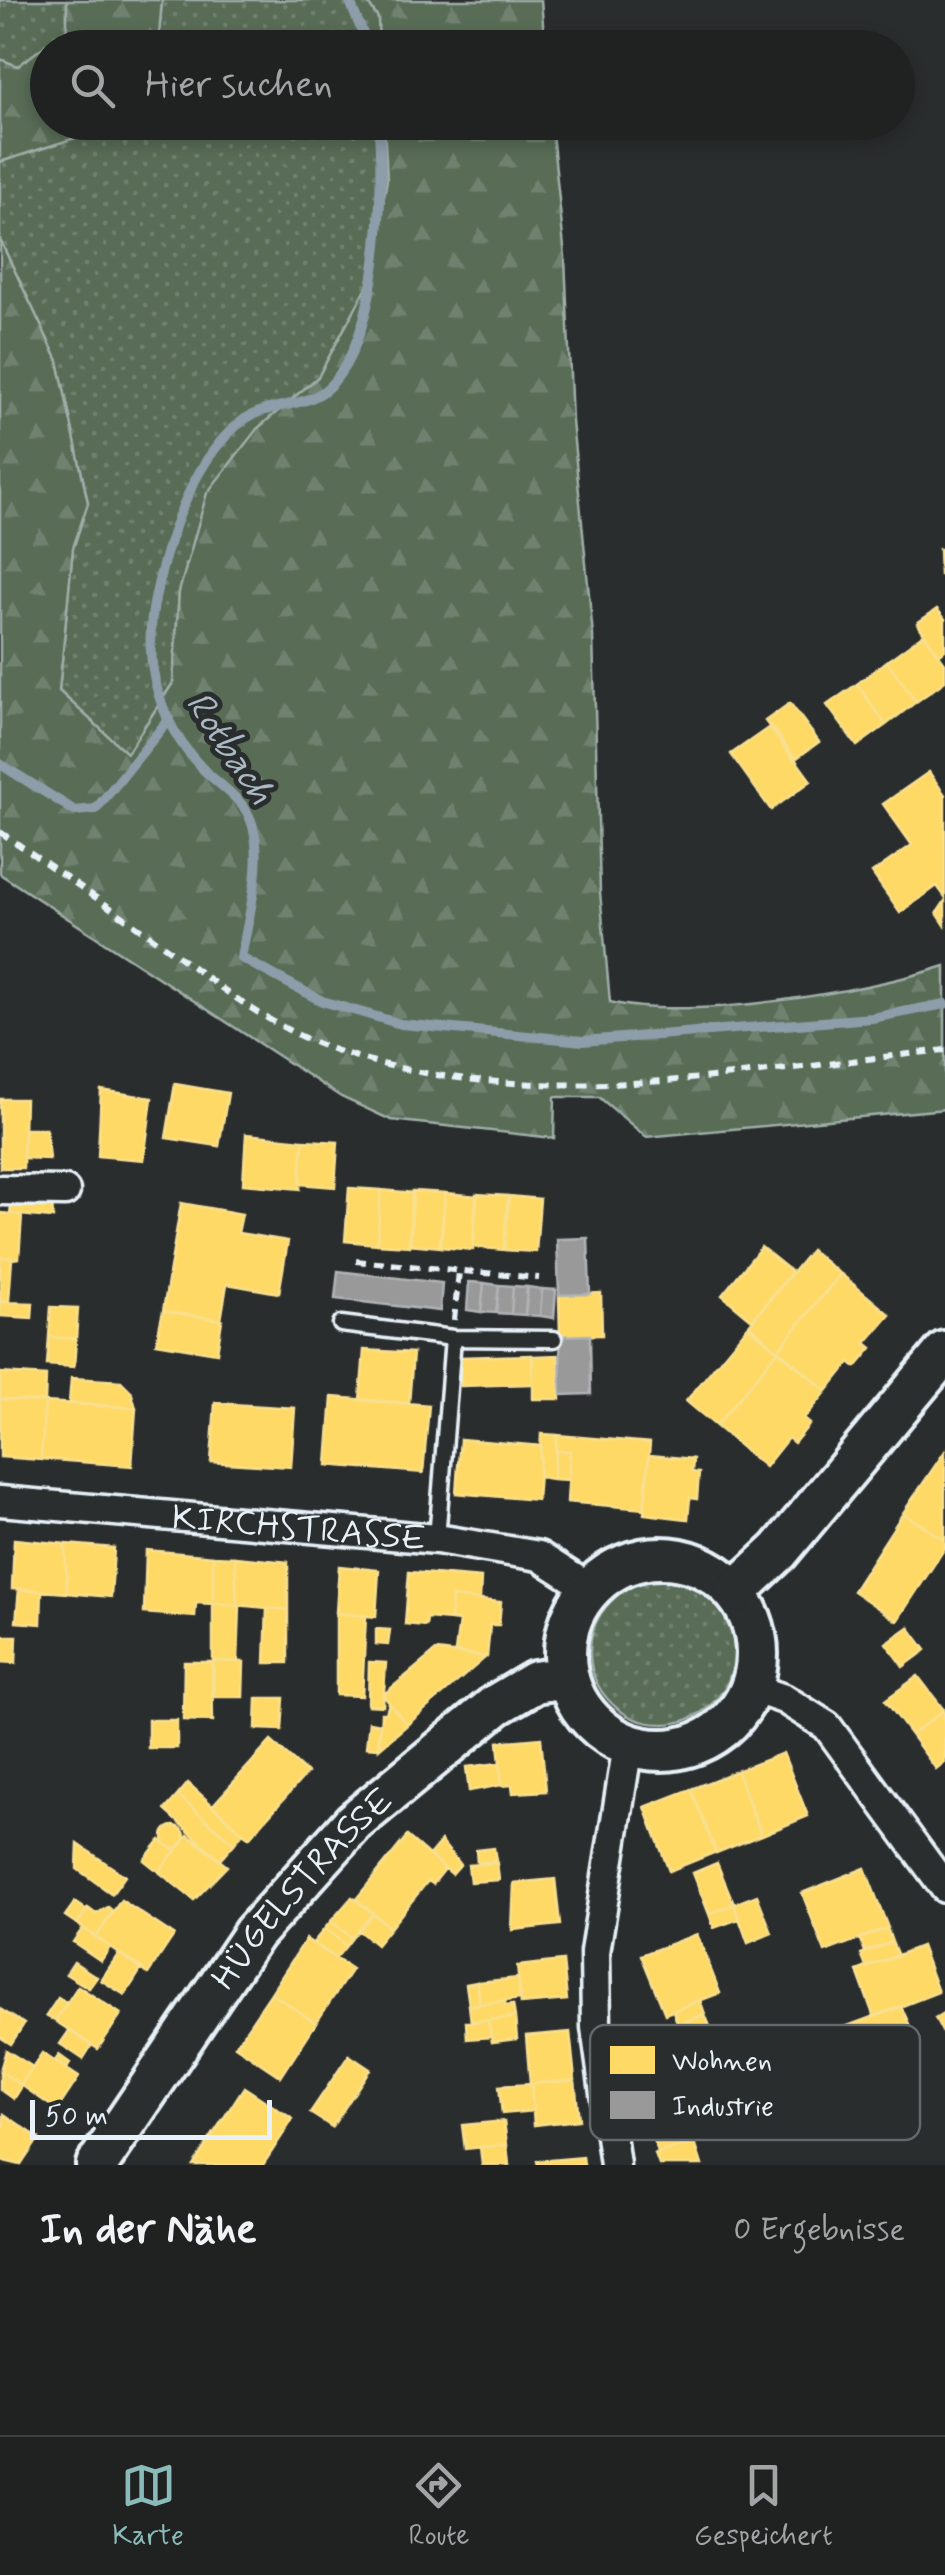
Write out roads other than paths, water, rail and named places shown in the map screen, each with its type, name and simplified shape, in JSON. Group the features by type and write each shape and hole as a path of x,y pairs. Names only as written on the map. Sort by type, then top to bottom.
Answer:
{"street":[{"path":"0,1190 65,1191"},
{"path":"735,1592 780,1552 945,1352"},
{"name":"KIRCHSTRASSE","path":"0,1502 438,1540 540,1556 589,1588"},
{"path":"646,1558 680,1558 710,1570 735,1592 749,1613 756,1637 752,1688 737,1714 715,1734 688,1746 658,1750 628,1745 600,1730 579,1706 567,1677 564,1646 572,1614 589,1588 616,1568 646,1558"},
{"name":"HÜGELSTRASSE","path":"97,2165 254,1933 354,1822 496,1705 535,1682 567,1677"},
{"path":"752,1688 784,1699 827,1726 945,1888"},
{"path":"596,2025 595,1952 628,1745"},
{"path":"612,2140 615,2165"}],"lane":[{"path":"341,1324 452,1338 554,1339"},
{"path":"438,1540 452,1338"}],"waterway":[{"name":"Rotbach","path":"349,0 362,30"},
{"name":"Rotbach","path":"379,140 375,265 368,304 343,369 315,396 245,419 211,454 175,526 151,622 153,667 164,710 186,749 240,803 252,824 257,861 241,958 322,1001 401,1024 583,1041 872,1018 945,1004"},
{"path":"0,764 75,811 96,809 169,719"}]}
